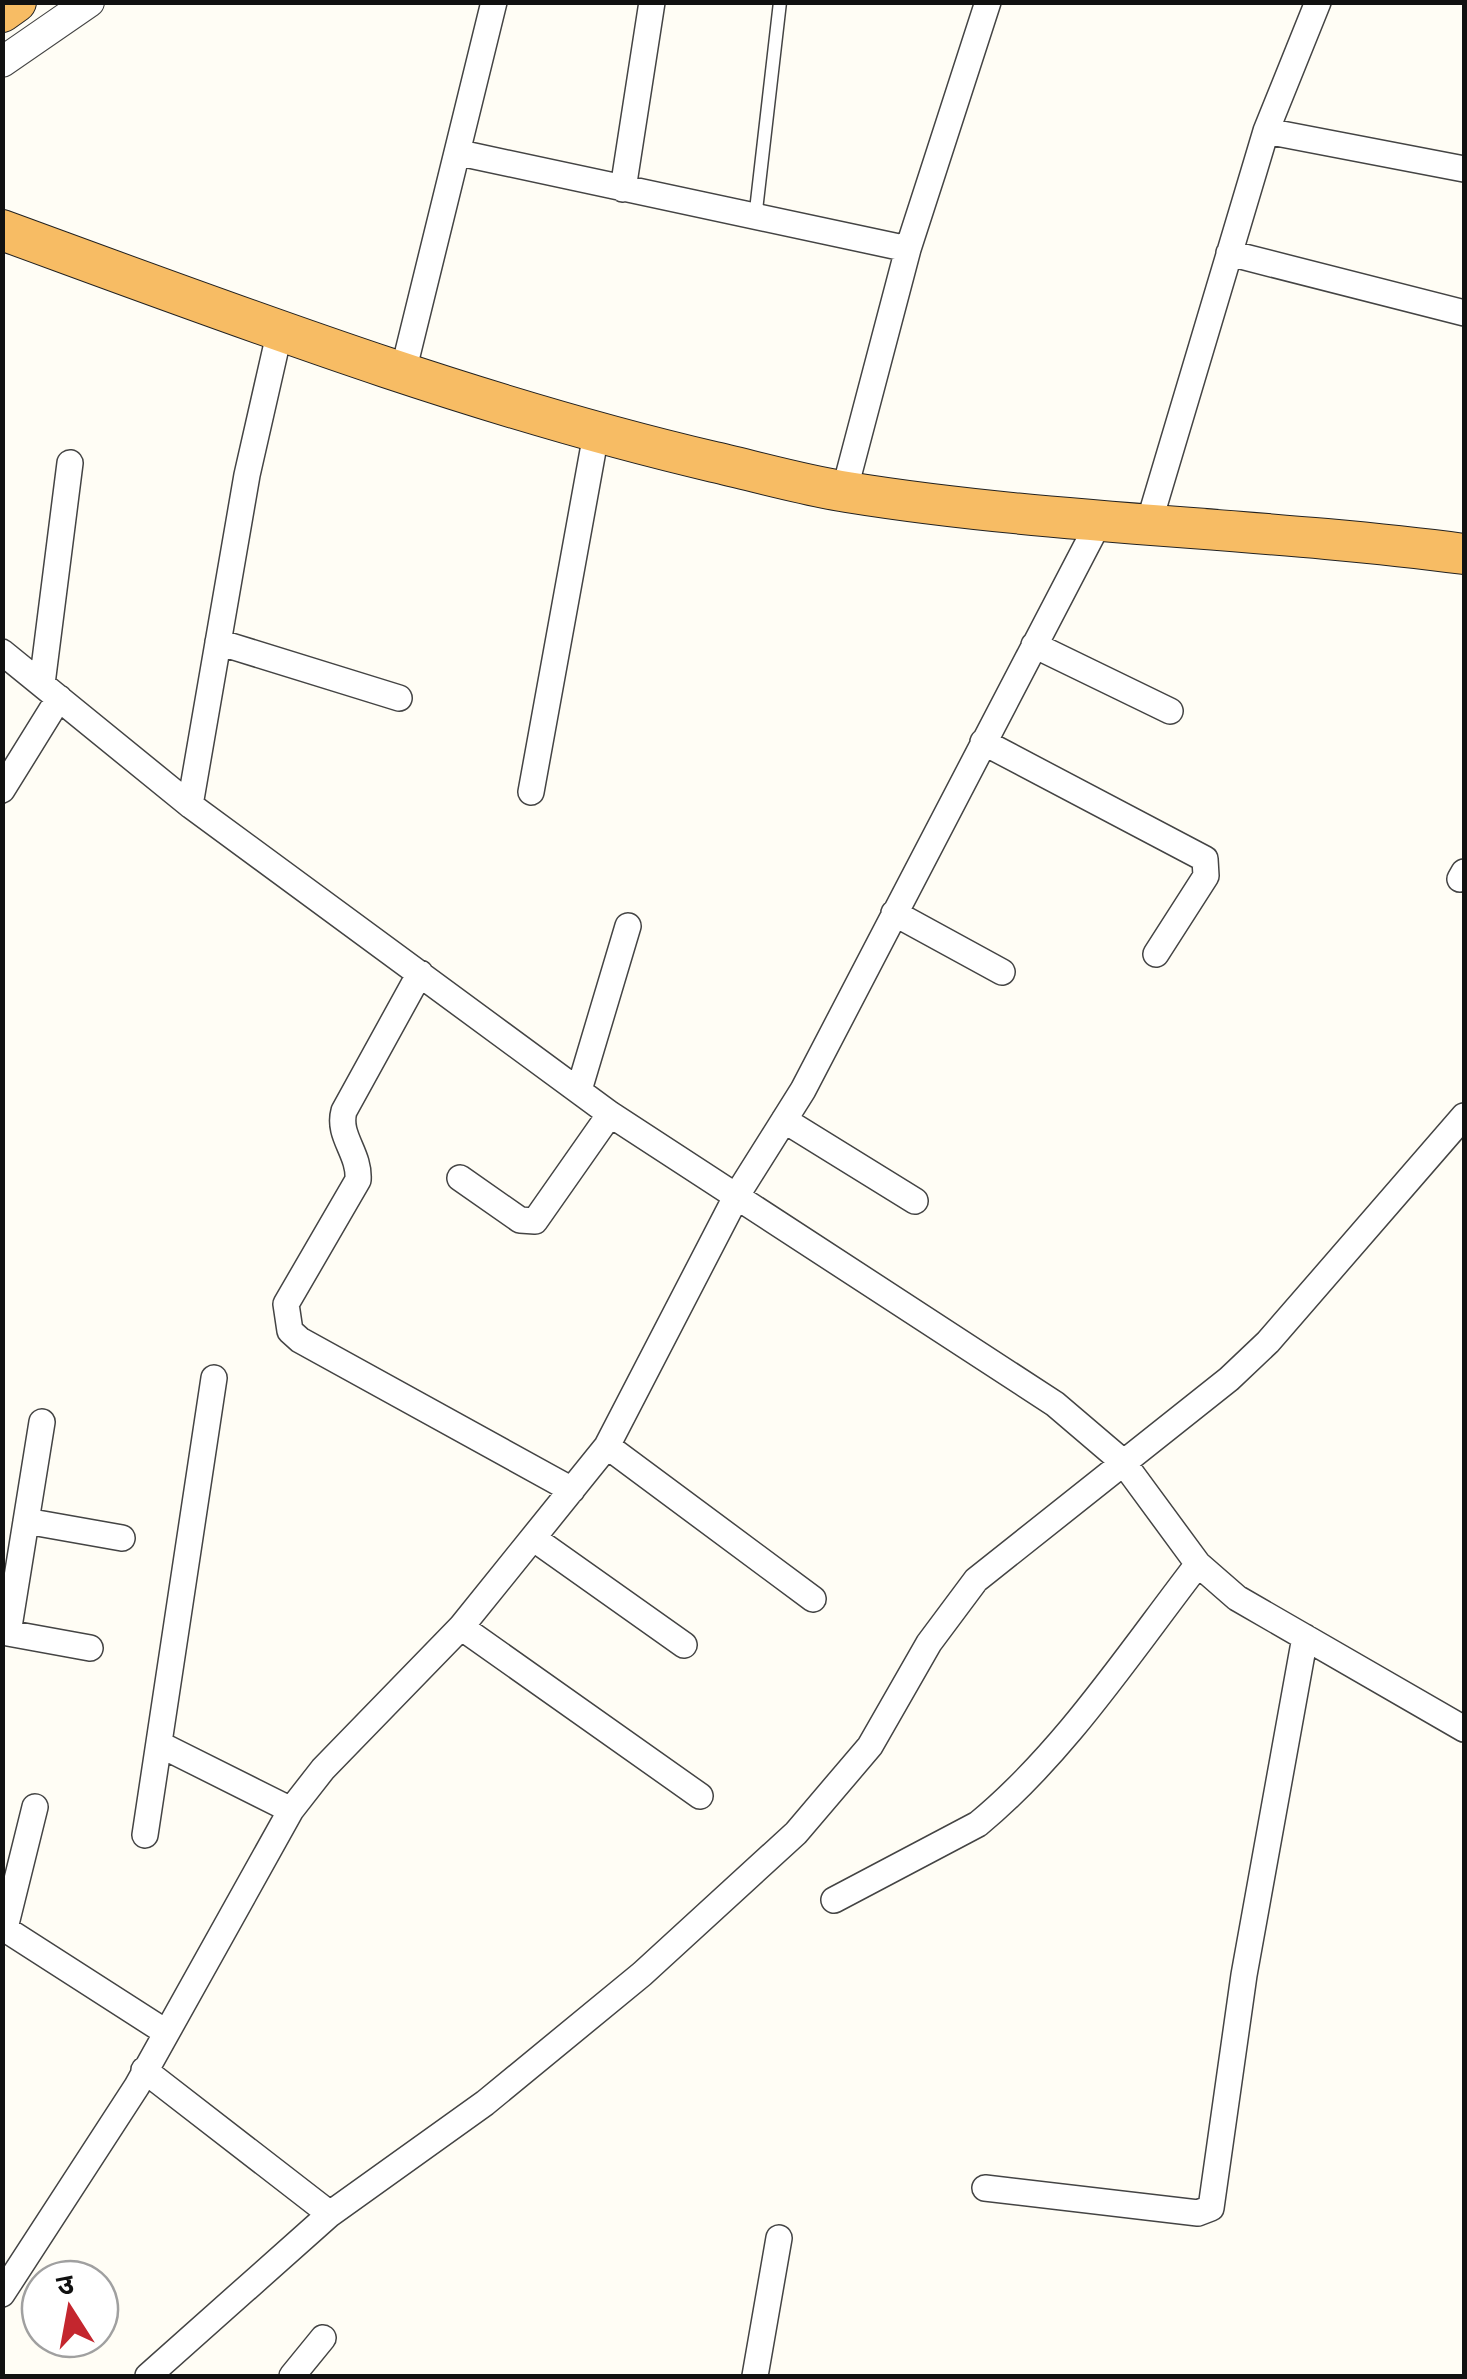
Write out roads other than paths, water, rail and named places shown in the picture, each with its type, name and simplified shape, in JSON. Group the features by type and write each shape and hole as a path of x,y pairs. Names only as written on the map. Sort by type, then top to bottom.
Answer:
{"highway":[{"path":"2,12 16,2"},
{"path":"2,230 280,330 596,434 844,492 1148,526 1296,534 1464,554"}],"street":[{"path":"2,62 89,2"},
{"path":"404,372 494,2"},
{"path":"623,189 652,2"},
{"path":"844,492 908,249 988,2"},
{"path":"1148,526 1266,131 1318,2"},
{"path":"1266,131 1464,169"},
{"path":"460,153 908,249"},
{"path":"1229,253 1464,313"},
{"path":"190,805 247,476 280,330"},
{"path":"532,792 596,434"},
{"path":"2,790 50,691 70,463"},
{"path":"2,2294 144,2070 292,1810 323,1769 461,1626 607,1446 737,1195 784,1120 1100,520"},
{"path":"218,642 400,698"},
{"path":"1034,645 1170,711"},
{"path":"2,652 190,805 610,1114 1055,1404 1122,1462 1198,1564 1238,1598 1464,1729"},
{"path":"983,742 1204,859 1206,876 1156,954"},
{"path":"894,913 1002,972"},
{"path":"579,1090 628,926"},
{"path":"420,974 344,1111 343,1132 360,1162 358,1180 286,1304 287,1321 300,1340 572,1490"},
{"path":"460,1178 520,1220 535,1221 610,1114"},
{"path":"148,2376 330,2214 485,2102 642,1974 796,1833 870,1746 930,1643 976,1580 1188,1414 1268,1342 1464,1119"},
{"path":"784,1120 915,1201"},
{"path":"145,1835 214,1378"},
{"path":"42,1422 5,1632 90,1648"},
{"path":"607,1446 813,1599"},
{"path":"26,1521 122,1538"},
{"path":"532,1538 684,1645"},
{"path":"834,1900 978,1824 997,1809 1076,1721 1198,1564"},
{"path":"461,1626 700,1796"},
{"path":"985,2188 1198,2214 1210,2208 1252,1924 1305,1637"},
{"path":"159,1744 292,1810"},
{"path":"35,1807 4,1927 164,2032"},
{"path":"144,2070 330,2214"},
{"path":"754,2376 779,2238"},
{"path":"292,2376 323,2338"}],"lane":[{"path":"755,219 780,2"}]}
